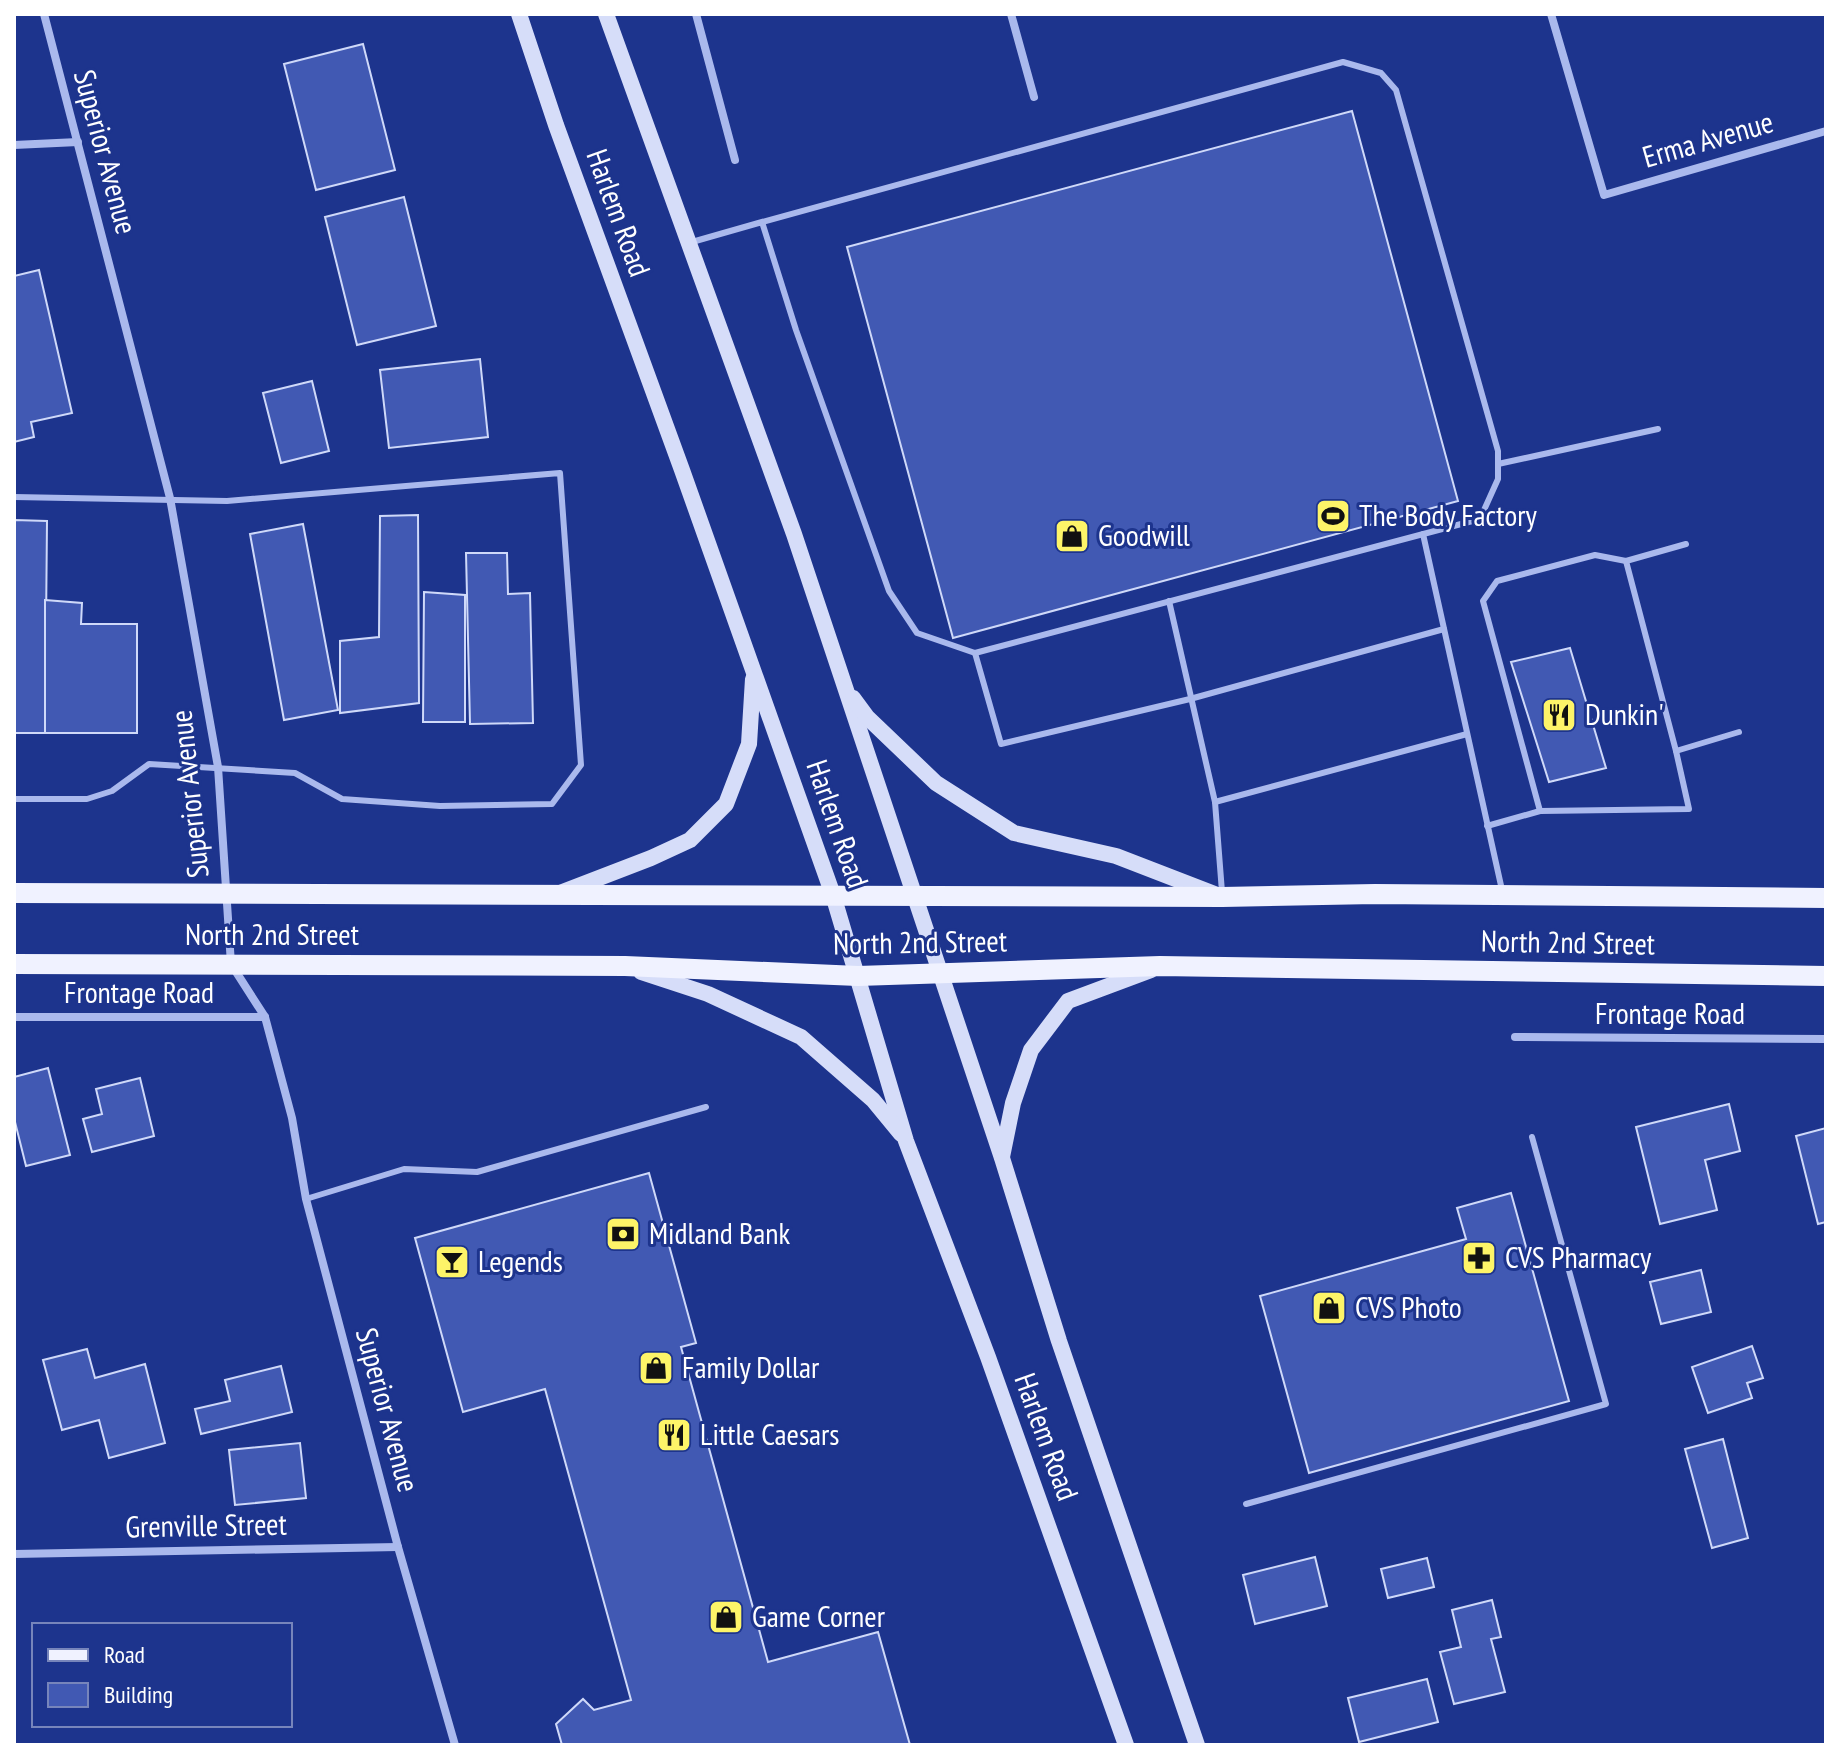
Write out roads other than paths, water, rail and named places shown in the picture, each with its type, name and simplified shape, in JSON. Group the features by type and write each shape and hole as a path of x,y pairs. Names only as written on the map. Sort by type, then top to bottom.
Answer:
{"main road":[{"name":"Harlem Road","path":"519,14 561,139 833,895 906,1141 988,1357 1126,1745"},
{"name":"Harlem Road","path":"606,14 794,534 1002,1158 1059,1341 1197,1745"},
{"path":"558,893 690,840 726,804 749,744 754,669"},
{"path":"844,686 867,717 936,783 1014,833 1116,856 1222,897"},
{"name":"North 2nd Street","path":"14,893 1826,898"},
{"name":"North 2nd Street","path":"14,964 625,966 858,976 1160,966 1826,976"},
{"path":"625,966 708,994 801,1037 873,1100 906,1141"},
{"path":"1002,1158 1013,1103 1031,1050 1068,1001 1160,966"}],"street":[{"name":"Superior Avenue","path":"44,14 170,498 218,767 231,964 265,1017 292,1118 306,1199 398,1547 455,1745"},
{"path":"696,14 735,160"},
{"path":"1011,14 1034,97"},
{"name":"Erma Avenue","path":"1551,14 1604,195 1826,131"},
{"path":"14,145 78,142"},
{"name":"Frontage Road","path":"14,1017 265,1017"},
{"name":"Frontage Road","path":"1515,1037 1826,1039"},
{"name":"Grenville Street","path":"14,1554 398,1547"}],"lane":[{"path":"689,243 762,222 1343,62 1381,73 1396,90 1498,451 1498,479 1480,519 975,653 917,633 889,591 796,330 762,222"},
{"path":"1498,464 1658,429"},
{"path":"14,497 227,501 560,473 581,765 552,804 440,806 342,799 295,773 149,764 112,791 87,799 14,799"},
{"path":"1423,534 1503,895"},
{"path":"1540,811 1483,601 1497,581 1595,555 1626,561 1686,544"},
{"path":"1487,826 1540,811 1689,809 1626,561"},
{"path":"1169,601 1215,802 1222,897"},
{"path":"975,653 1001,744 1190,699 1444,629"},
{"path":"1676,751 1739,732"},
{"path":"1215,802 1467,734"},
{"path":"306,1199 404,1169 477,1172 706,1107"},
{"path":"1246,1504 1606,1404 1532,1137"}],"place":[{"name":"The Body Factory","path":"1333,516"},
{"name":"Goodwill","path":"1072,536"},
{"name":"Dunkin'","path":"1559,715"},
{"name":"Midland Bank","path":"623,1234"},
{"name":"CVS Pharmacy","path":"1479,1258"},
{"name":"Legends","path":"452,1262"},
{"name":"CVS Photo","path":"1329,1308"},
{"name":"Family Dollar","path":"656,1368"},
{"name":"Little Caesars","path":"674,1435"},
{"name":"Game Corner","path":"726,1617"}]}
